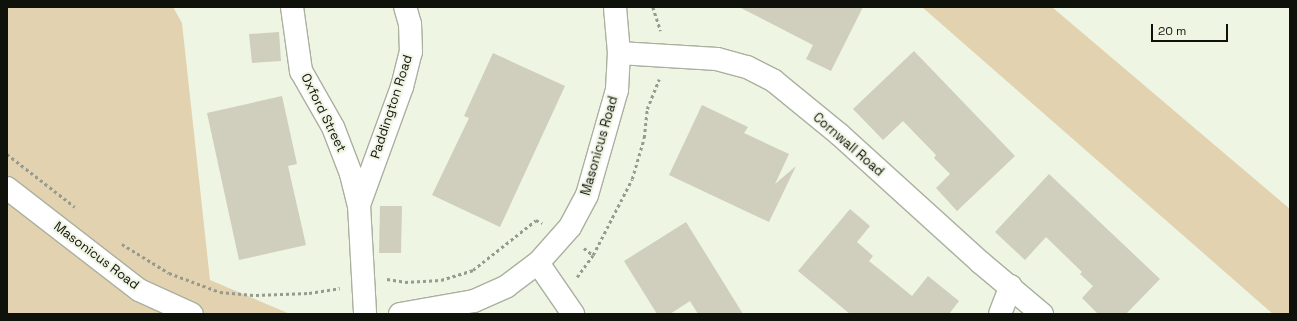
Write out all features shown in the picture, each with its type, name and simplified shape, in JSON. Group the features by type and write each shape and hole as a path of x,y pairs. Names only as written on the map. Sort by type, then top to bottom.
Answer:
{"street":[{"name":"Oxford Street","path":"292,7 301,71 333,127 351,174 359,205 365,314"},
{"name":"Paddington Road","path":"359,205 399,94 411,52 410,24 405,7"},
{"name":"Masonicus Road","path":"400,314 474,301 507,286 538,263 564,234 587,195 616,90 619,53 615,7"},
{"name":"Cornwall Road","path":"619,53 717,59 747,68 774,81 840,135 980,262 1011,286 1042,314"},
{"name":"Masonicus Road","path":"7,188 139,290 192,314"},
{"path":"538,263 573,314"},
{"path":"1000,314 1011,286"}],"path":[{"path":"120,243 169,273 220,292 256,295 309,293 340,289 346,283 363,280 441,280 473,270 536,220 564,234 593,255 632,179 644,138 648,109 661,75 660,56 663,40 653,7"},
{"path":"7,154 78,210"}],"shaded area":[{"path":"7,7 173,7 182,23 210,280 290,314 7,314"},
{"path":"922,7 1052,7 1290,209 1290,314 1273,314"}],"building":[{"path":"739,7 863,7 831,71 806,59 813,45"},
{"path":"279,32 281,61 252,63 249,34"},
{"path":"914,51 1015,156 957,211 936,188 950,174 934,158 936,155 903,121 883,140 853,109"},
{"path":"493,53 565,86 500,227 432,195 469,118 464,116"},
{"path":"282,96 297,164 288,166 306,245 239,260 207,113"},
{"path":"702,105 748,127 744,133 789,154 775,184 796,166 769,222 669,175"},
{"path":"1049,174 1160,279 1126,314 1098,314 1082,298 1093,286 1080,274 1082,272 1046,237 1025,260 995,232"},
{"path":"380,206 402,206 401,253 379,253"},
{"path":"850,209 870,226 857,242 873,256 869,261 912,296 928,276 959,301 949,314 850,314 798,271"},
{"path":"686,222 743,314 698,314 690,301 670,314 657,314 624,261"}]}
